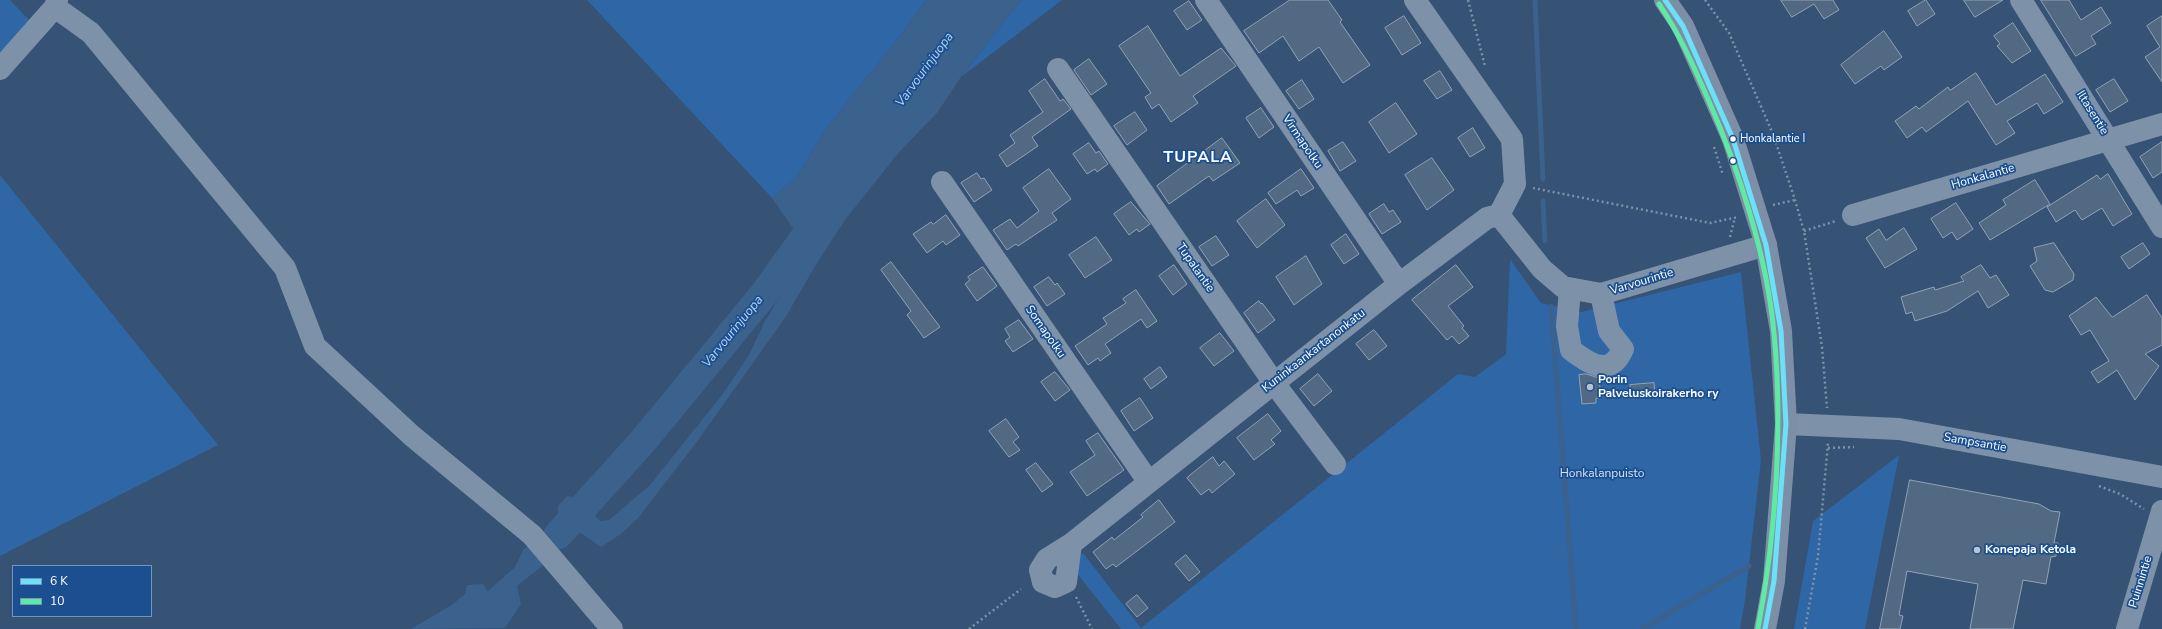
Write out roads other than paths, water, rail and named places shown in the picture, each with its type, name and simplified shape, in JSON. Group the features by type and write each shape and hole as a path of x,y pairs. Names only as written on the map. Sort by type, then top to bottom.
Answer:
{"main road":[{"path":"1665,0 1683,26 1733,139 1745,210 1766,245 1781,331 1786,424 1774,581 1766,629"}],"street":[{"name":"Virmapolku","path":"1206,0 1399,284"},
{"path":"1415,0 1512,139 1515,184 1499,215"},
{"name":"Iltasentie","path":"2021,0 2162,227"},
{"path":"0,69 56,4 91,33 285,268 314,346 411,435 532,535 612,629"},
{"name":"Tupalantie","path":"1058,69 1274,383 1335,464"},
{"name":"Honkalantie","path":"1853,215 2162,124"},
{"name":"Somapolku","path":"942,182 1148,481"},
{"name":"Kuninkaankartanonkatu","path":"1066,582 1055,587 1043,582 1040,570 1047,559 1071,544 1148,481 1399,284 1487,218 1499,215"},
{"name":"Varvourintie","path":"1499,215 1542,269 1563,287 1601,294 1766,245"},
{"path":"1570,289 1567,326 1571,350 1591,365 1608,366 1618,360 1623,349 1609,331 1601,294"},
{"name":"Sampsantie","path":"1786,424 1900,429 2162,477"},
{"name":"Puinnintie","path":"2127,629 2161,514"}],"water":[{"path":"926,0 1021,0 961,77 937,113 900,151 845,220 817,263 785,318 696,443 638,518 621,534 601,547 578,531 541,567 517,586 521,604 505,628 411,629 450,606 465,594 467,585 483,584 488,591 515,567 523,550 548,527 558,515 558,506 567,496 579,498 600,521 609,520 650,485 722,395 749,355 765,321 808,250 772,198 796,178 825,130 900,36"}],"waterway":[{"path":"1535,0 1543,179"},
{"path":"1543,201 1545,241"},
{"name":"Varvourinjuopa","path":"558,535 643,441 764,294 825,209"},
{"path":"1551,306 1576,629"},
{"path":"1642,629 1749,566"}],"place":[{"name":"Honkalantie I","path":"1733,139"},
{"name":"Porin Palveluskoirakerho ry","path":"1590,387"},
{"name":"Konepaja Ketola","path":"1977,550"}],"district":[{"name":"TUPALA","path":"1198,158"}],"park label":[{"name":"Honkalanpuisto","path":"1602,474"}]}
